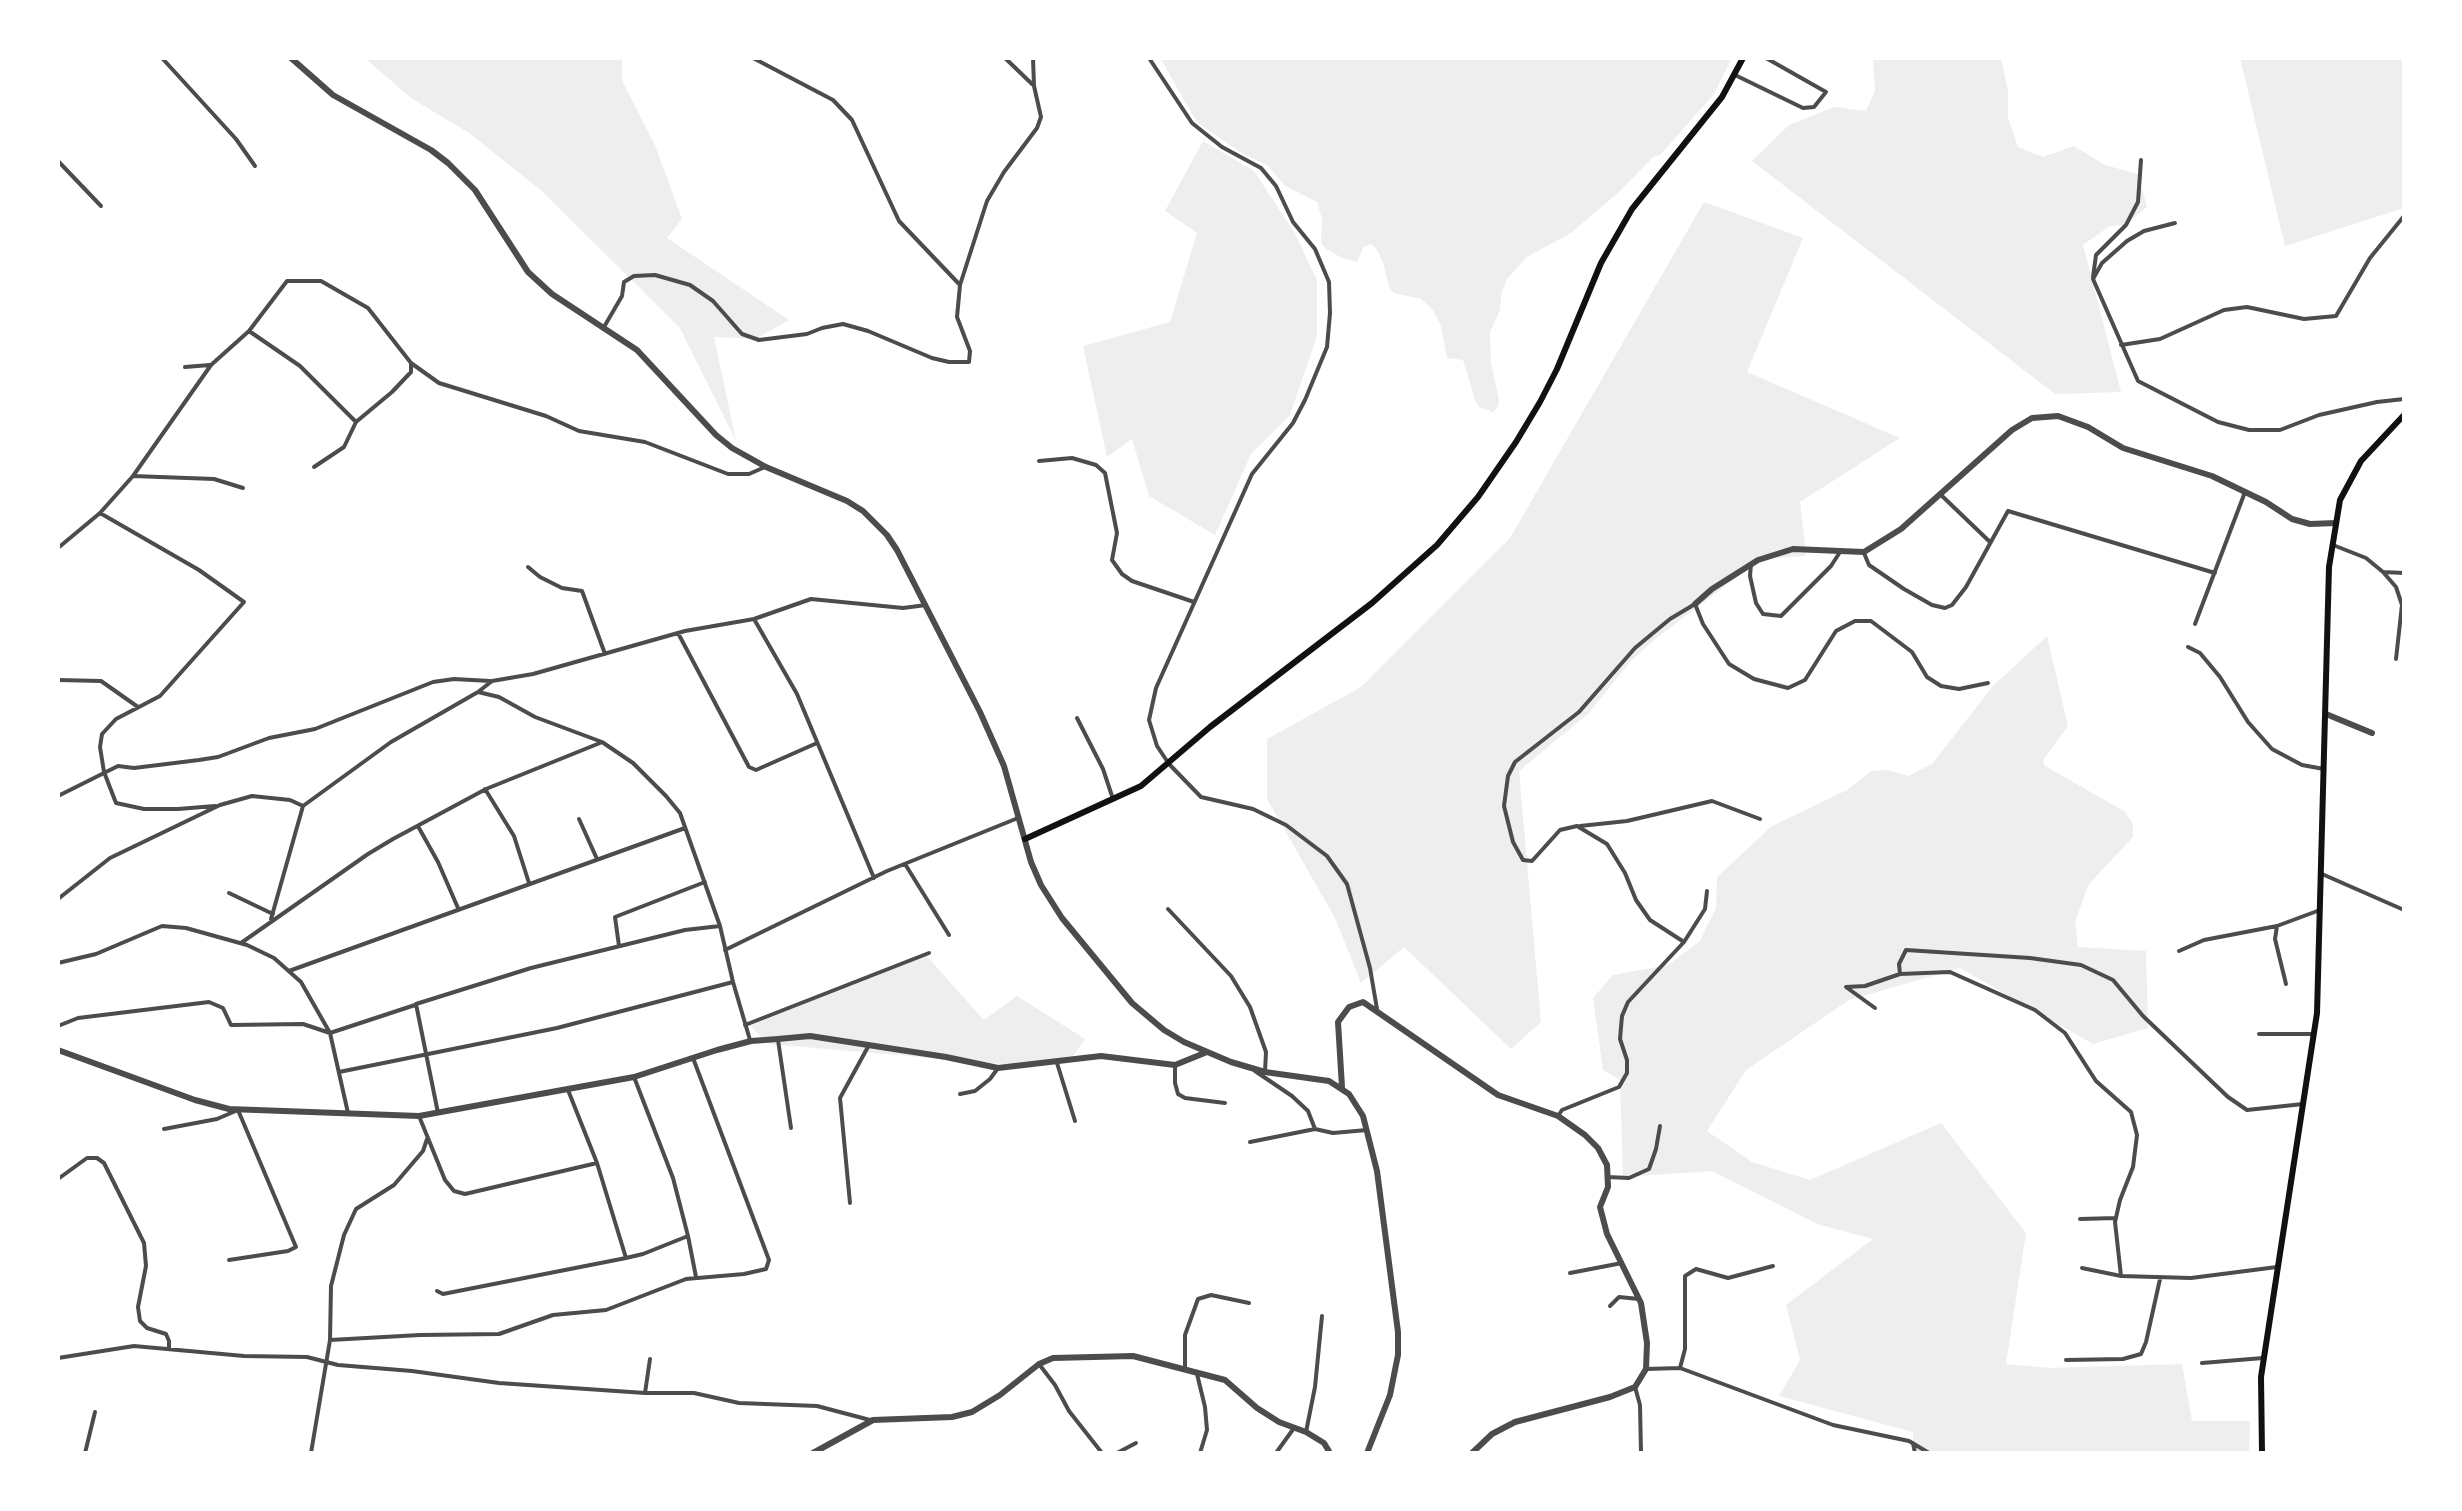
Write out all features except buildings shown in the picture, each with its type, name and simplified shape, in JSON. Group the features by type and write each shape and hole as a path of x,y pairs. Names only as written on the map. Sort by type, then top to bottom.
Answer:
{"main road":[{"path":"1025,839 1141,786 1210,727 1394,585 1437,545 1468,509 1516,442 1540,402 1617,234 1651,183 1715,107 1743,58"},
{"path":"2262,1453 2263,1358 2317,1013 2329,567 2340,500 2361,461 2404,415"}],"street":[{"path":"162,58 236,139 255,166"},
{"path":"291,58 333,95 431,150 448,163 475,190 528,272 552,294 604,327 653,365 716,435 732,448 766,467 847,501 876,523 897,550 926,605 1004,766 1031,862 1049,901 1117,987 1164,1030 1207,1052 1265,1072 1316,1077 1342,1087 1356,1103 1367,1130 1385,1218 1398,1332 1398,1355 1390,1395 1367,1453"},
{"path":"753,58 833,100 852,120 899,221 960,285"},
{"path":"1005,58 1034,86"},
{"path":"604,327 622,296 624,282 634,276 655,275 690,285 713,301 742,334 759,340 807,334 843,324 932,358 969,362 970,351 957,317 960,285 987,201 1037,128 1041,117 1034,86 1033,58"},
{"path":"1149,58 1192,123 1222,147 1261,168 1276,186 1293,222 1315,249 1329,282 1327,347 1293,423 1252,474 1156,688 1149,720 1157,746 1169,764 1201,797 1253,809 1286,825 1327,856 1347,884 1370,968 1377,1009"},
{"path":"1735,75 1803,108 1814,107 1826,92 1766,58"},
{"path":"2141,160 2138,202 2126,225 2096,255 2093,279 2138,381 2218,422 2249,430 2280,430 2319,415 2404,399"},
{"path":"58,161 101,206"},
{"path":"2121,345 2160,339 2224,310 2247,307 2304,319 2336,316 2370,258 2404,216"},
{"path":"2093,279 2102,263 2127,241 2144,231 2175,223"},
{"path":"58,548 100,513 133,476 211,365 249,331 287,281 321,281 368,308 411,363 439,383 546,416 579,431 645,442 728,474 749,474 766,467"},
{"path":"249,331 300,366 356,422"},
{"path":"314,467 344,447 356,422 411,372 411,363"},
{"path":"185,367 211,365"},
{"path":"1760,819 1712,801 1627,821 1560,830 1532,861 1523,860 1513,842 1504,806 1508,776 1515,762 1579,712 1635,648 1670,619 1751,564 1793,549 1864,552 1901,529 2012,430 2032,418 2058,416 2088,427 2123,448 2212,476 2266,502 2292,519 2310,524 2336,523"},
{"path":"1039,461 1072,458 1096,465 1105,473 1117,533 1112,560 1122,574 1132,581 1194,602"},
{"path":"133,476 214,479 243,488"},
{"path":"2195,624 2245,492"},
{"path":"1939,494 1990,542"},
{"path":"1864,552 1869,565 1932,605 1945,608 1952,605 1966,587 2008,511 2215,573"},
{"path":"100,513 199,570 244,602 160,696 116,719 102,734 100,747 104,772 116,803 144,809 220,805"},
{"path":"2333,545 2366,558 2396,587 2402,605 2396,659"},
{"path":"1751,564 1750,576 1756,603 1763,614 1781,616 1831,566 1840,552"},
{"path":"528,567 562,588 582,591 605,654"},
{"path":"2383,572 2404,573"},
{"path":"58,796 118,766 158,766 218,757 269,738 315,729 433,682 454,679 492,681 533,674 678,633 754,619 811,599 903,608 926,605"},
{"path":"1695,604 1703,624 1729,664 1754,679 1788,688 1805,680 1836,631 1855,621 1871,621 1912,652 1927,677 1941,686 1959,689 1988,683"},
{"path":"754,619 797,694 874,878"},
{"path":"678,633 749,767 756,770 817,743"},
{"path":"2188,647 2200,653 2220,677 2248,722 2272,749 2302,765 2324,769"},
{"path":"58,680 101,681 138,707"},
{"path":"271,922 303,806 391,742 492,681"},
{"path":"478,692 499,697 548,722 602,742 633,763 680,813 720,926 751,1041"},
{"path":"2326,714 2372,733"},
{"path":"1077,718 1103,769 1113,799"},
{"path":"241,943 368,854 485,789 602,742"},
{"path":"485,789 514,836 529,883"},
{"path":"58,899 110,858 220,805 252,796 290,800 303,806"},
{"path":"725,950 905,864 1020,817"},
{"path":"579,819 597,859"},
{"path":"1577,826 1607,844 1650,920 1684,942"},
{"path":"419,828 458,908"},
{"path":"289,971 685,828"},
{"path":"905,864 949,935"},
{"path":"2322,874 2404,910"},
{"path":"619,946 615,917 705,882"},
{"path":"1558,1116 1562,1110 1619,1087 1627,1073 1627,1060 1620,1039 1622,1016 1628,1002 1684,942 1705,909 1707,891"},
{"path":"229,893 273,914"},
{"path":"1168,909 1231,976 1250,1007 1266,1052 1265,1072"},
{"path":"2179,951 2204,940 2277,926 2320,910"},
{"path":"58,963 96,954 162,926 186,928 241,943 274,958 301,982 330,1033 348,1114"},
{"path":"58,1026 78,1018 209,1002 223,1008 231,1025 303,1024 330,1033 531,968 685,930 720,926"},
{"path":"2277,926 2275,939 2286,984"},
{"path":"1900,974 1899,964 1906,950 2030,958 2081,965 2113,980 2143,1016 2228,1097 2247,1110 2303,1104"},
{"path":"745,1025 929,953"},
{"path":"1875,1008 1846,987 1865,986 1900,974 1950,972 2035,1010 2065,1033 2096,1081 2131,1112 2137,1135 2133,1167 2116,1218 2121,1276"},
{"path":"339,1072 557,1028 733,982"},
{"path":"1342,1087 1338,1022 1349,1007 1363,1002 1498,1095 1558,1116 1585,1135 1598,1148 1607,1165 1608,1187 1600,1207 1607,1234 1639,1299 1647,1343 1646,1369 1635,1387 1610,1397 1515,1422 1492,1434 1472,1453"},
{"path":"416,1004 438,1113"},
{"path":"2259,1034 2314,1034"},
{"path":"58,1050 195,1100 238,1110 419,1116 634,1077 751,1041 810,1036 998,1068 1101,1056 1175,1065 1207,1052"},
{"path":"778,1039 791,1128"},
{"path":"850,1203 840,1098 870,1045"},
{"path":"330,1340 499,1334 553,1315 606,1310 696,1277 763,1270 769,1260 693,1058"},
{"path":"1057,1063 1075,1121"},
{"path":"1175,1065 1178,1094 1185,1098 1225,1103"},
{"path":"960,1094 975,1091 998,1068"},
{"path":"1252,1068 1300,1103 1308,1111 1315,1129"},
{"path":"634,1077 673,1178 696,1277"},
{"path":"568,1090 597,1163 626,1258"},
{"path":"164,1129 217,1119 238,1110"},
{"path":"229,1260 288,1251 296,1247 238,1110"},
{"path":"419,1116 445,1180 454,1191 465,1194 597,1163"},
{"path":"1607,1177 1629,1178 1649,1169 1660,1126"},
{"path":"1250,1142 1315,1129 1333,1133 1367,1130"},
{"path":"311,1453 330,1340 331,1286 344,1235 356,1209 394,1185 423,1151 427,1139"},
{"path":"58,1179 87,1158 97,1158 104,1163 144,1243 146,1266 138,1301 140,1321 147,1328 166,1334 169,1348"},
{"path":"2080,1219 2116,1218"},
{"path":"437,1291 443,1294 626,1258 688,1236"},
{"path":"1570,1273 1622,1263"},
{"path":"1680,1368 1685,1349 1685,1276 1696,1269 1728,1278 1773,1266"},
{"path":"2082,1268 2121,1276 2191,1278 2277,1267"},
{"path":"2066,1360 2123,1359 2141,1354 2160,1278"},
{"path":"1185,1368 1185,1335 1198,1299 1211,1295 1249,1303"},
{"path":"1610,1306 1619,1297 1639,1299"},
{"path":"1306,1432 1315,1387 1322,1316"},
{"path":"58,1358 121,1347 307,1357 499,1383 645,1393 694,1393 739,1403 817,1406 873,1420 952,1417 972,1412 1000,1395 1039,1364 1053,1358 1133,1356 1225,1380 1257,1408 1324,1443 1330,1453"},
{"path":"2202,1363 2263,1358"},
{"path":"645,1393 650,1359"},
{"path":"1039,1364 1069,1411 1102,1453"},
{"path":"1646,1369 1680,1368 1833,1425 1913,1443 1929,1453"},
{"path":"1195,1371 1205,1407 1207,1430 1200,1453"},
{"path":"1635,1387 1640,1405 1641,1453"},
{"path":"85,1453 95,1412"},
{"path":"813,1453 873,1420"},
{"path":"1276,1453 1294,1428"},
{"path":"1117,1453 1136,1443"},
{"path":"1913,1443 1915,1453"}],"shaded area":[{"path":"365,58 622,58 622,81 655,145 682,219 667,238 789,320 756,339 714,337 736,441 680,328 542,191 469,133 411,98"},
{"path":"1160,58 1732,58 1714,94 1660,155 1653,157 1620,191 1571,233 1527,257 1507,279 1500,310 1490,332 1491,363 1499,400 1493,412 1479,407 1463,360 1447,358 1441,326 1433,310 1421,299 1394,293 1389,287 1376,248 1370,244 1363,248 1357,262 1326,249 1321,243 1322,219 1317,202 1285,186 1268,166 1240,152 1197,122"},
{"path":"1873,58 2001,58 2008,91 2008,118 2018,147 2043,157 2074,146 2105,165 2138,174 2147,207 2125,225 2110,226 2083,245 2121,392 2055,394 1752,161 1789,125 1834,107 1866,111 1875,91"},
{"path":"2240,58 2404,58 2404,208 2285,246"},
{"path":"1203,141 1254,171 1294,232 1317,280 1317,336 1290,415 1251,454 1215,535 1149,496 1132,439 1107,457 1083,346 1170,322 1197,233 1165,211"},
{"path":"1704,202 1803,238 1747,372 1900,438 1800,502 1806,556 1761,559 1655,639 1630,662 1589,713 1519,771 1541,1022 1511,1049 1404,947 1361,983 1335,918 1267,799 1267,739 1361,687 1510,538"},
{"path":"2047,636 2068,726 2043,760 2045,766 2124,811 2133,824 2133,837 2089,884 2075,921 2078,947 2146,951 2148,1028 2093,1044 1960,968 1849,1000 1746,1070 1707,1131 1752,1162 1810,1180 1941,1123 2026,1233 2006,1364 2050,1368 2182,1364 2192,1421 2250,1421 2249,1453 1913,1453 1913,1432 1779,1396 1800,1360 1786,1305 1873,1239 1817,1224 1712,1171 1623,1177 1620,1080 1603,1070 1593,998 1613,975 1668,965 1700,941 1716,908 1717,877 1772,826 1847,790 1871,771 1888,770 1908,776 1932,764 1993,686"},
{"path":"924,953 984,1020 1017,996 1085,1039 1068,1063 1025,1066 769,1044 749,1025"}]}
